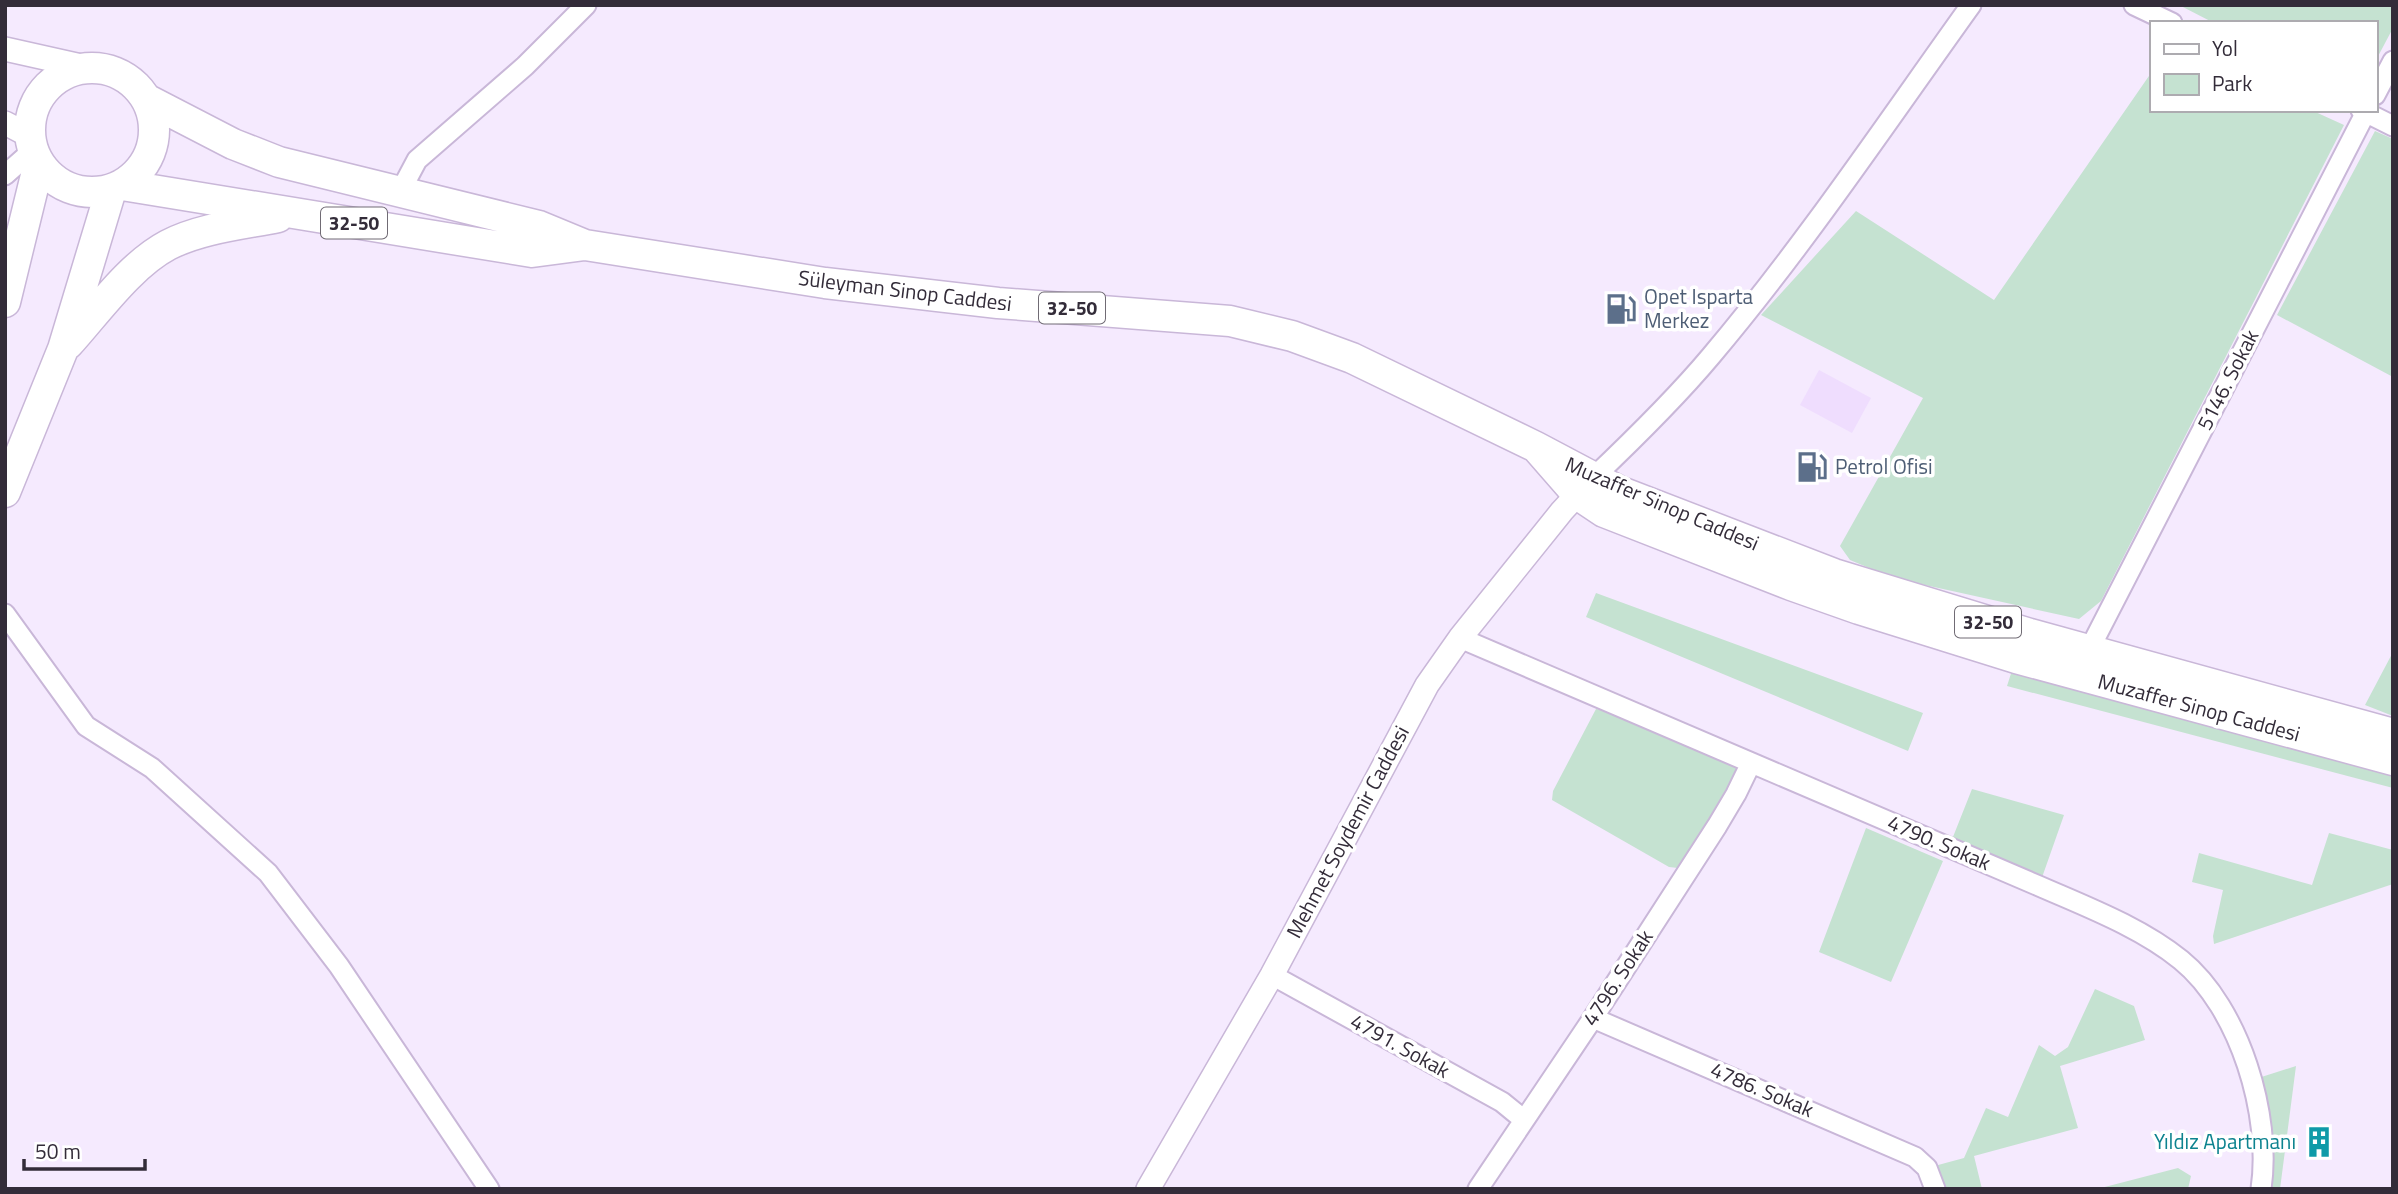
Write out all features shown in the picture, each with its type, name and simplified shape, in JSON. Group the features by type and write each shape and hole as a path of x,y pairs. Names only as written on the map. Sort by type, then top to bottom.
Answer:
{"main road":[{"path":"5,302 27,143 31,119 36,103 46,89 58,78 74,71 90,68 107,70 123,76 136,86 153,114 153,147 146,162 136,175 117,188 84,192 70,189 48,174 27,143"},
{"name":"Süleyman Sinop Caddesi","path":"146,99 233,144 279,162 539,226 585,245 825,283 998,303 1196,317 1261,327 1352,358 1536,447"},
{"name":"Süleyman Sinop Caddesi","path":"117,188 296,213 532,252 585,245"},
{"path":"5,492 64,349 117,188"},
{"path":"64,349 136,269 168,245 205,232 296,213"},
{"name":"Muzaffer Sinop Caddesi","path":"1536,447 1585,486 1604,512 1859,609 2016,658 2393,760"},
{"name":"Muzaffer Sinop Caddesi","path":"1585,486 1621,492 1834,574 2089,650 2393,734"}],"street":[{"path":"400,192 417,160 525,66 586,5"},
{"path":"1585,486 1652,421 1720,345 1853,170 1971,5"},
{"path":"2134,5 2168,21"},
{"path":"5,49 90,68"},
{"name":"5146. Sokak","path":"2377,89 2393,61"},
{"name":"5146. Sokak","path":"2089,650 2364,112"},
{"path":"2374,112 2393,126"},
{"path":"5,175 27,143"},
{"name":"Mehmet Soydemir Caddesi","path":"1148,1189 1272,975 1417,703 1460,638 1585,486"},
{"path":"5,614 86,726 152,768 268,873 339,966 489,1189"},
{"name":"4790. Sokak","path":"1460,638 2088,908 2184,962 2213,999 2246,1061 2263,1129 2261,1189"},
{"name":"4796. Sokak","path":"1478,1189 1593,1018 1727,810 1751,763"},
{"name":"4791. Sokak","path":"1272,975 1502,1102 1524,1120"},
{"name":"4786. Sokak","path":"1593,1018 1908,1153 1927,1168 1935,1189"}],"shaded area":[{"path":"1819,370 1871,398 1852,433 1800,405"}],"green space":[{"path":"2179,5 2393,5 2393,28 2377,58 2377,21 2210,21"},
{"path":"2150,74 2150,112 2315,112 2344,125 2101,601 2079,619 1893,578 1850,560 1840,546 1923,398 1761,315 1856,211 1994,300"},
{"path":"2375,131 2393,139 2393,377 2277,315"},
{"path":"1596,593 1923,713 1908,751 1586,617"},
{"path":"2393,652 2393,716 2365,705"},
{"path":"2016,658 2393,760 2393,788 2007,686"},
{"path":"1596,709 1604,710 1735,766 1737,771 1728,789 1678,868 1669,867 1552,800 1553,791"},
{"path":"1972,789 2064,815 2039,886 1949,847"},
{"path":"1866,828 1943,861 1891,982 1819,952"},
{"path":"2329,833 2393,850 2393,884 2214,944 2213,936 2223,890 2192,882 2199,853 2312,885"},
{"path":"2095,989 2134,1006 2145,1040 2060,1066 2078,1128 1974,1156 1982,1189 1935,1189 1927,1168 1964,1158 1986,1108 2008,1117 2039,1045 2055,1056 2068,1047"},
{"path":"2296,1066 2280,1189 2261,1189 2252,1080"},
{"path":"2178,1168 2191,1176 2188,1189 2097,1189"}],"place":[{"name":"Opet Isparta Merkez","path":"1621,309"},
{"name":"Petrol Ofisi","path":"1812,467"},
{"name":"Yıldız Apartmanı","path":"2319,1142"}]}
